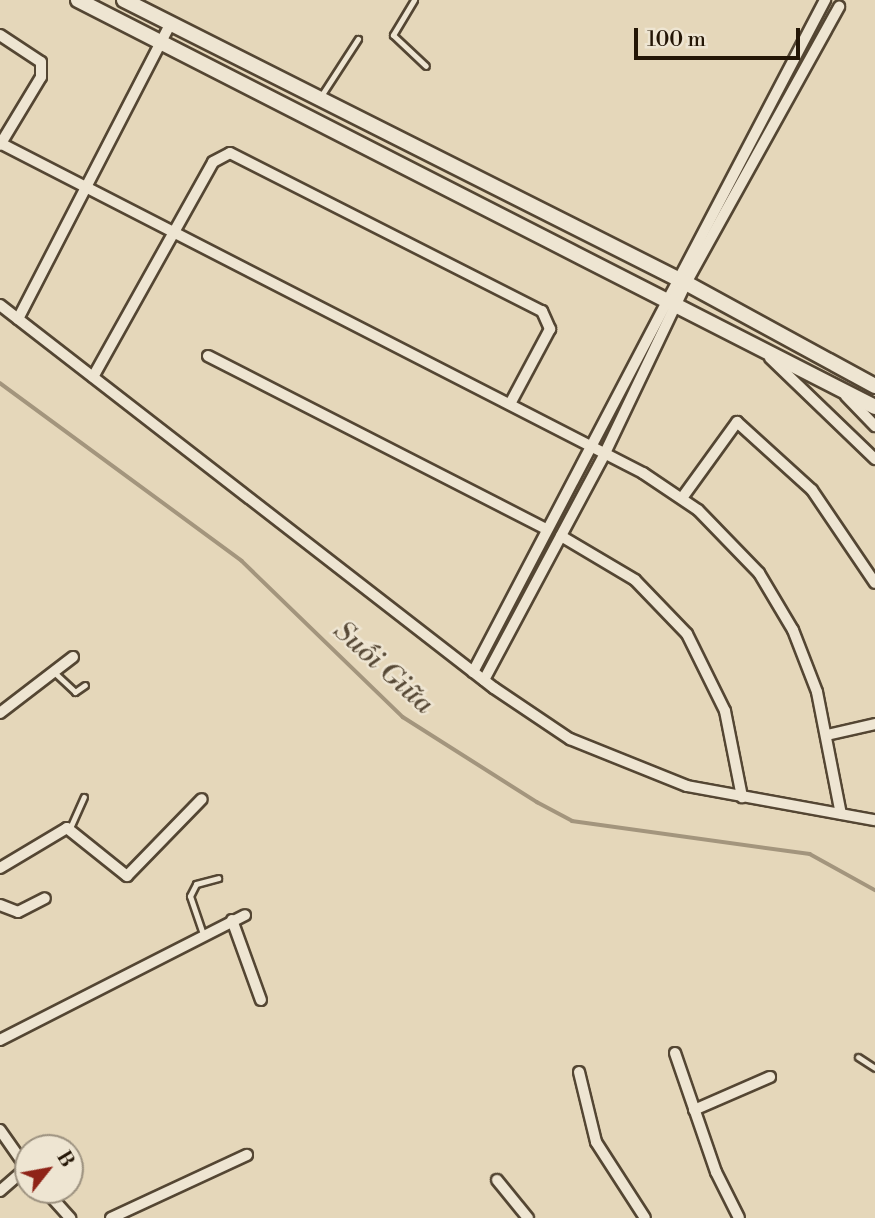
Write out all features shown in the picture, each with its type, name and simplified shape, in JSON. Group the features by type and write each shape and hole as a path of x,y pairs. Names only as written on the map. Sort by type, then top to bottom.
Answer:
{"street":[{"path":"78,0 159,45 749,340 875,407"},
{"path":"124,0 318,102 680,281 875,386"},
{"path":"473,672 588,444 670,301 825,0"},
{"path":"680,281 839,7"},
{"path":"18,319 90,187 170,24"},
{"path":"0,36 41,62 41,77 0,144 90,187 605,453 682,498 745,556 783,610 810,670 827,735 841,814"},
{"path":"93,377 179,233 213,162 230,153 542,311 550,329 510,404"},
{"path":"484,680 605,453 670,301"},
{"path":"0,305 473,672 620,764 742,797 875,820"},
{"path":"749,340 821,401 875,458"},
{"path":"208,356 546,529"},
{"path":"836,387 875,426"},
{"path":"682,498 737,422 812,490 875,583"},
{"path":"561,536 635,580 687,634 725,711 742,797"},
{"path":"0,713 56,674 73,657"},
{"path":"827,735 875,724"},
{"path":"0,868 14,854 70,828 127,876 202,799"},
{"path":"0,905 18,912 45,898"},
{"path":"0,1040 203,934 246,915"},
{"path":"232,920 261,1000"},
{"path":"675,1053 694,1110 739,1218"},
{"path":"579,1072 596,1142 645,1218"},
{"path":"694,1110 770,1077"},
{"path":"0,1130 14,1150"},
{"path":"111,1218 247,1154"},
{"path":"0,1191 14,1180"},
{"path":"497,1180 528,1218"},
{"path":"58,1204 70,1218"}],"lane":[{"path":"414,0 393,35 397,45 426,66"},
{"path":"318,102 358,39"},
{"path":"56,674 75,691 85,685"},
{"path":"70,828 84,797"},
{"path":"203,934 190,896 195,884 218,878"},
{"path":"858,1057 875,1068"}],"waterway":[{"name":"Suối Giữa","path":"0,383 242,561 403,717 537,802 572,821 810,854 875,890"}]}
